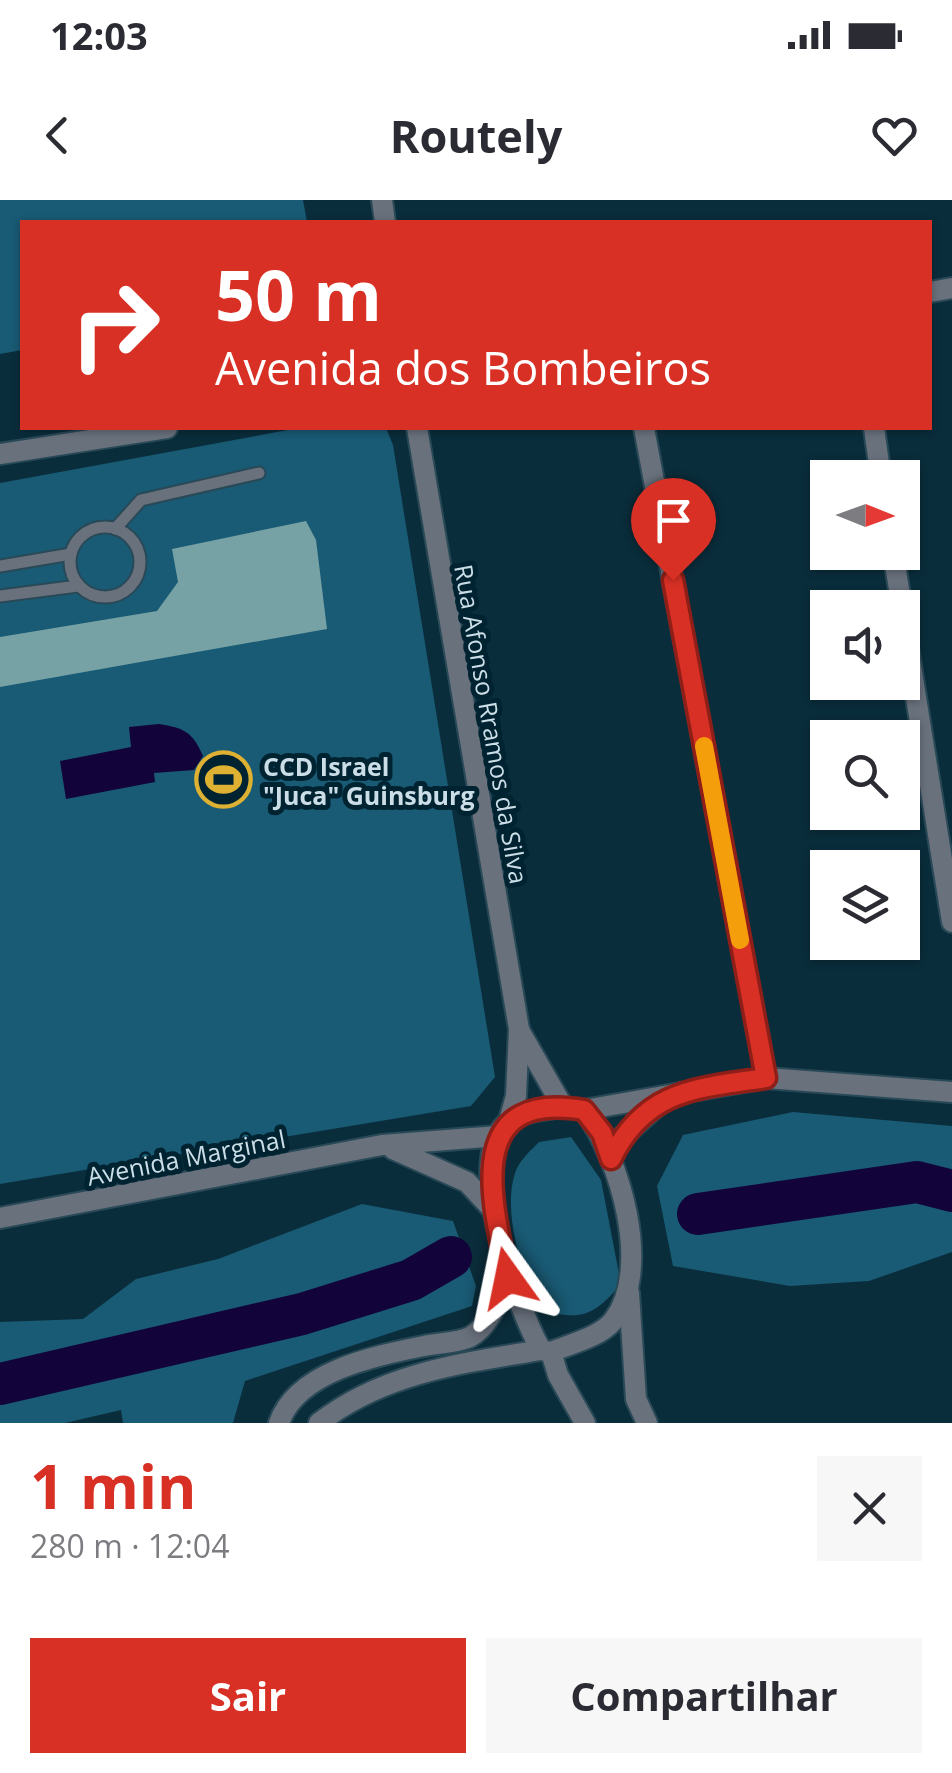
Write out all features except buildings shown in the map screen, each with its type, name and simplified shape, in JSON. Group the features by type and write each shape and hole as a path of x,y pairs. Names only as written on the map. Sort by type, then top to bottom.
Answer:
{"street":[{"path":"0,454 154,430"},
{"name":"Rua Afonso Rramos da Silva","path":"417,430 519,1029 516,1096 491,1172 493,1210 508,1278 522,1317 546,1351 585,1423"},
{"path":"644,430 766,1078"},
{"path":"874,430 879,460"},
{"path":"917,700 952,922"},
{"name":"Rua Afonso Rramos da Silva","path":"519,1029 563,1106"},
{"path":"563,1106 584,1110 766,1078 952,1092"},
{"path":"611,1159 622,1138 668,1096"},
{"name":"Avenida Marginal","path":"0,1218 382,1145 503,1128 563,1106"},
{"path":"584,1110 602,1133 631,1244 629,1293 636,1399 646,1423"},
{"path":"382,1145 413,1155 466,1182 493,1210"},
{"path":"279,1423 285,1406 320,1378 398,1351 470,1337 490,1316 508,1278"},
{"path":"319,1423 344,1403 411,1375 546,1351 611,1324 629,1293"}],"lane":[{"path":"115,528 141,500 259,473"},
{"path":"115,528 125,534 138,552 137,576 122,593 98,597 78,586 72,576 71,554 83,535 92,529 115,528"},
{"path":"1,567 71,554"},
{"path":"2,595 78,586"}],"shaded area":[{"path":"0,200 303,200 307,220 20,220 20,350 0,354"},
{"name":"CCD Israel \"Juca\" Guinsburg","path":"288,430 387,430 393,445 495,1077 471,1106 0,1184 0,483"},
{"path":"159,724 181,730 195,741 203,756 194,770 154,773 155,782 66,799 60,761 131,747 129,727"},
{"path":"793,1112 952,1126 952,1252 869,1281 790,1286 673,1266 657,1186 683,1135"},
{"path":"571,1137 601,1180 621,1284 596,1308 579,1315 545,1311 522,1264 511,1207 515,1173 525,1156 539,1142"},
{"path":"362,1204 453,1221 476,1286 472,1306 245,1381 233,1423 123,1423 121,1410 65,1423 0,1423 0,1322 83,1319 136,1279 218,1259"}],"waterway":[{"path":"698,1214 917,1182 952,1191"},
{"path":"0,1384 302,1314 411,1280 451,1257"}],"slow traffic":[{"path":"704,746 740,940"}],"place":[{"name":"CCD Israel \"Juca\" Guinsburg","path":"224,780"}],"route":[{"path":"508,1278 493,1210 491,1172 498,1136 509,1121 563,1106 584,1110 602,1133 611,1159 622,1138 668,1096 766,1078 673,580"}]}
